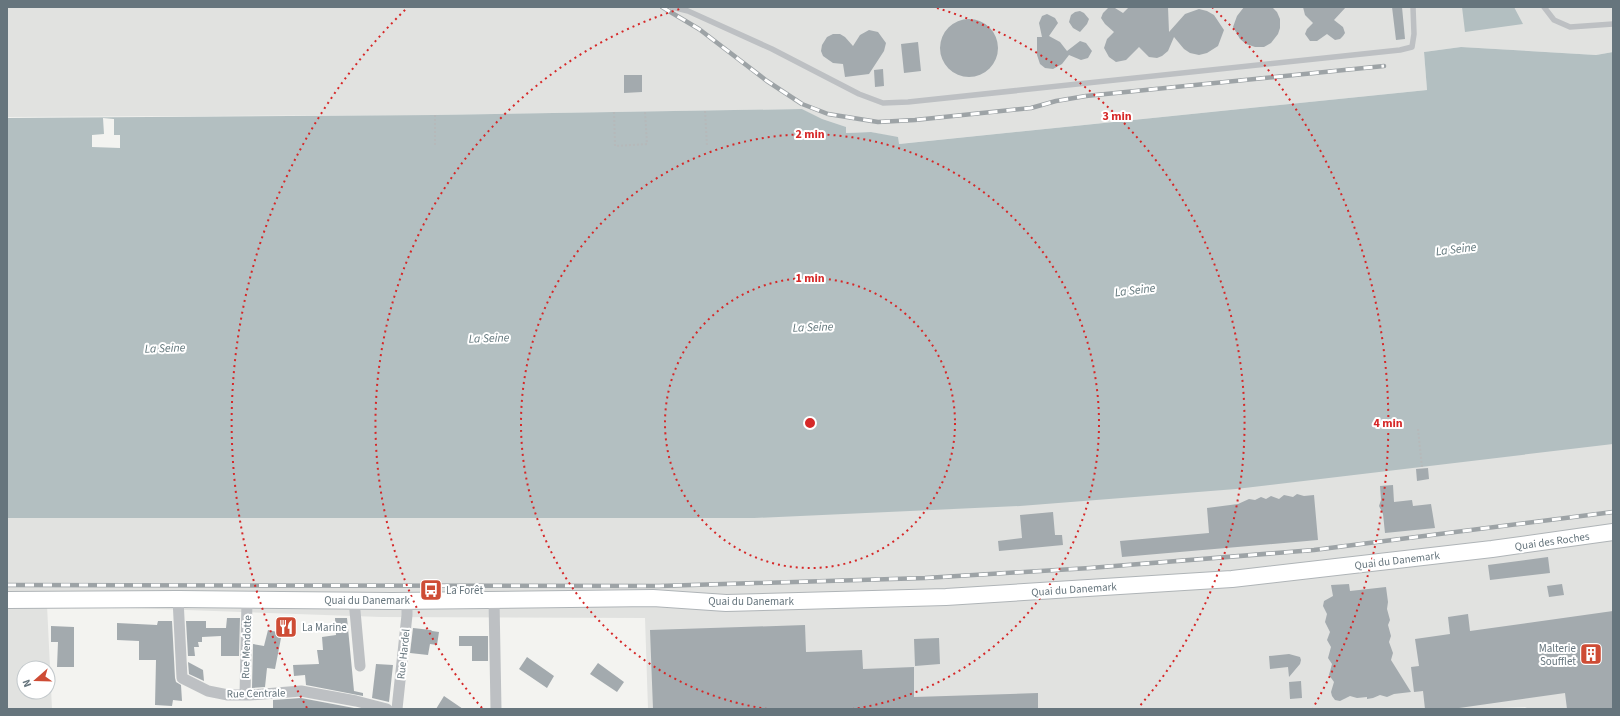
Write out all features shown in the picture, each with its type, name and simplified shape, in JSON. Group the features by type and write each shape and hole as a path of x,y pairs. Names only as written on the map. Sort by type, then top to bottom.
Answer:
{"main road":[{"name":"Quai des Roches","path":"1492,549 1613,532"},
{"name":"Quai du Danemark","path":"7,600 494,600 653,598 726,603 946,597 1232,579 1492,549"}],"street":[{"name":"Rue Centrale","path":"178,599 182,678 208,691 245,695 301,691 356,701 387,709"},
{"name":"Rue Mendotte","path":"245,695 247,600"},
{"path":"354,600 360,666"},
{"name":"Rue Hardel","path":"397,709 407,615 407,600"},
{"path":"494,600 496,709"}],"lane":[{"path":"672,7 688,11 772,49 859,94 883,103 908,102 1400,50 1412,47 1414,34 1413,7"},
{"path":"1544,7 1554,20 1570,27 1613,24"}],"path":[{"path":"705,111 707,146"},
{"path":"614,112 615,146 646,144 645,112"},
{"path":"434,115 435,145"},
{"path":"1418,429 1422,467"}],"shaded area":[{"path":"7,7 1613,7 1613,52 1596,55 1461,47 1424,52 1427,90 898,144 898,138 871,132 846,133 802,109 435,115 7,117"},
{"path":"1613,394 1613,709 1529,709 1525,707 1477,709 648,709 645,618 381,617 47,605 50,660 16,660 16,700 52,700 52,709 7,709 7,498"}],"water":[{"path":"1462,7 1514,7 1523,24 1465,32"},
{"name":"La Seine","path":"1461,47 1596,55 1613,52 1613,444 1236,489 1020,506 754,518 7,518 7,118 435,115 802,109 822,119 846,127 846,133 871,132 898,137 899,144 1427,90 1424,52"}],"pier":[{"path":"103,118 114,119 114,135 120,135 120,148 92,147 92,135 104,134"}],"building":[{"path":"1129,7 1168,7 1169,32 1185,14 1199,9 1214,15 1224,30 1218,46 1207,53 1199,55 1190,53 1184,49 1174,37 1168,51 1162,56 1157,58 1149,57 1139,47 1126,60 1116,62 1109,57 1104,48 1107,39 1114,32 1101,18 1103,13 1108,8 1115,8 1123,13"},
{"path":"1244,7 1272,7 1277,12 1280,19 1280,28 1278,34 1271,43 1264,47 1255,47 1246,44 1240,39 1233,27 1237,16"},
{"path":"1303,7 1346,7 1334,20 1343,27 1345,33 1343,36 1340,39 1335,40 1327,34 1317,41 1310,41 1305,34 1307,29 1313,23 1305,15"},
{"path":"1392,7 1402,7 1405,39 1396,40"},
{"path":"1080,11 1089,19 1087,24 1080,32 1073,28 1069,22 1071,15"},
{"path":"1047,14 1055,18 1058,23 1049,36 1060,42 1067,51 1080,41 1086,43 1092,51 1088,58 1081,60 1069,55 1062,64 1053,69 1045,68 1040,64 1037,55 1037,37 1042,37 1039,23 1042,16"},
{"path":"969,19 980,21 993,32 996,37 998,48 996,59 985,72 980,75 969,77 958,75 945,64 942,59 940,48 942,37 953,24 958,21"},
{"path":"869,30 878,32 886,43 884,51 869,74 845,77 843,64 833,63 823,56 821,51 822,45 827,37 833,34 840,34 853,46 860,35"},
{"path":"918,42 921,71 904,73 901,44"},
{"path":"883,69 884,86 875,87 874,70"},
{"path":"624,75 642,75 642,92 624,93"},
{"path":"1428,468 1429,479 1417,481 1416,469"},
{"path":"1393,485 1394,502 1412,500 1413,506 1431,504 1435,528 1385,533 1383,514 1379,506 1381,500 1380,486"},
{"path":"1297,494 1304,496 1314,495 1318,540 1122,557 1120,541 1209,533 1207,508 1238,504 1249,499 1255,500 1261,497 1266,499 1271,496 1279,499 1284,495 1293,497"},
{"path":"1053,512 1055,535 1062,535 1063,545 999,551 998,541 1022,538 1020,515"},
{"path":"1548,557 1550,573 1490,580 1488,565"},
{"path":"1349,584 1350,591 1386,587 1388,602 1387,609 1390,620 1388,625 1391,636 1389,642 1393,653 1391,660 1411,692 1394,694 1387,697 1380,695 1367,699 1367,697 1357,698 1350,696 1340,701 1335,700 1332,696 1331,692 1334,682 1329,675 1332,664 1328,658 1331,647 1327,640 1330,632 1325,622 1327,614 1323,606 1324,601 1333,596 1331,585"},
{"path":"1562,584 1564,595 1549,597 1547,586"},
{"path":"1613,611 1613,709 1567,709 1565,693 1452,709 1425,709 1423,691 1414,692 1411,667 1419,666 1415,639 1450,634 1448,617 1468,614 1470,631"},
{"path":"227,618 240,618 239,656 221,656 221,636 202,637 202,642 198,642 199,647 194,647 195,656 188,656 186,621 206,621 206,628 226,628"},
{"path":"335,618 347,618 354,691 363,693 363,696 306,685 305,675 294,676 293,665 319,664 317,650 323,650 322,637 336,635"},
{"path":"158,621 172,621 175,678 176,682 181,685 182,701 173,700 172,706 155,705 156,660 139,660 139,641 117,640 117,623 157,625"},
{"path":"805,625 806,652 862,650 863,669 914,667 914,697 1038,693 1038,709 653,709 650,630"},
{"path":"51,626 74,627 74,667 57,667 58,642 51,642"},
{"path":"413,628 439,632 437,645 430,644 428,655 410,653"},
{"path":"268,630 282,633 275,669 267,668 265,687 252,688 253,644 264,646"},
{"path":"459,636 488,636 488,661 472,661 472,646 459,646"},
{"path":"939,638 940,664 915,666 914,639"},
{"path":"1289,654 1300,657 1301,660 1300,664 1289,677 1288,667 1270,669 1269,656"},
{"path":"527,657 554,676 547,688 519,669"},
{"path":"188,662 203,670 204,681 189,674"},
{"path":"598,663 624,682 617,692 590,674"},
{"path":"376,664 393,665 389,702 372,698"},
{"path":"1301,681 1302,698 1290,699 1289,682"},
{"path":"444,696 463,709 436,709"},
{"path":"301,698 359,709 273,709 273,700"}],"railway":[{"path":"662,7 699,29 767,81 802,104 828,114 878,122 915,120 1031,108 1056,101 1086,96 1384,66"},
{"path":"7,585 659,586 925,578 1090,568 1314,550 1613,512"}],"place":[{"name":"La Forêt","path":"431,590"},
{"name":"La Marine","path":"286,627"},
{"name":"Malterie Soufflet","path":"1591,654"}]}
